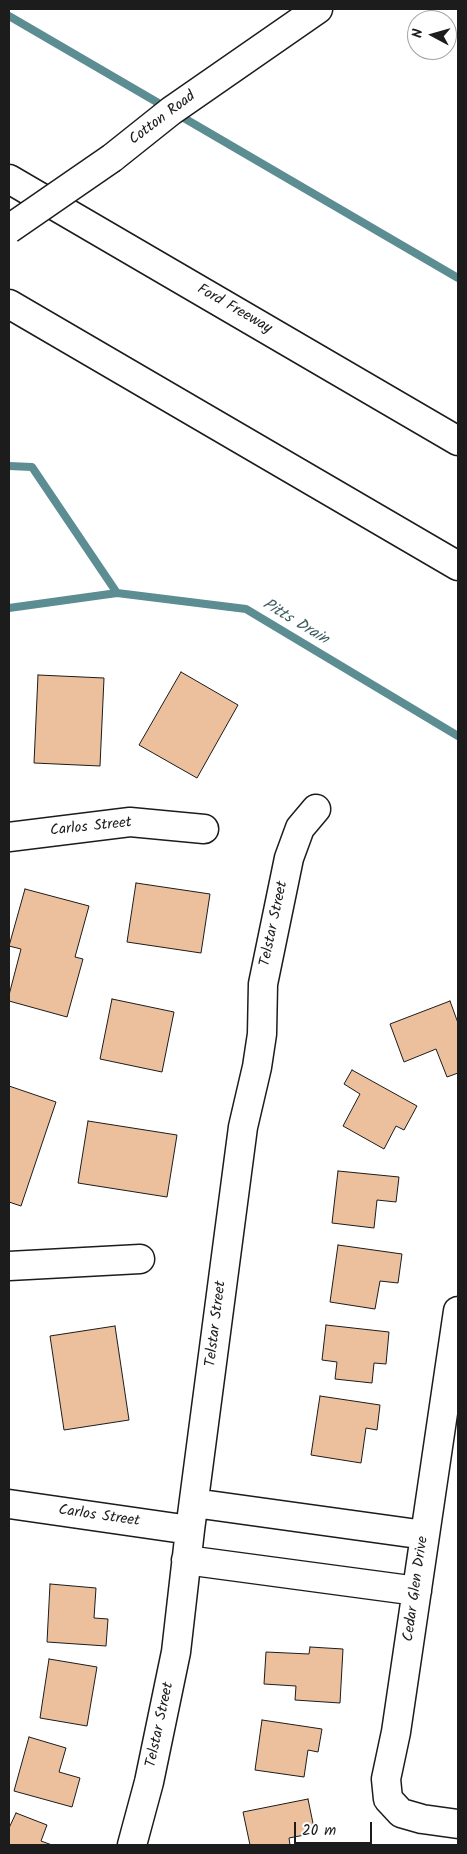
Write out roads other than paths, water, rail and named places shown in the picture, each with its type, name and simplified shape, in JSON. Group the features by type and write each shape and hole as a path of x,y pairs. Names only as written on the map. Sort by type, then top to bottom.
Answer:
{"main road":[{"name":"Cotton Road","path":"9,229 112,158 171,111 318,9"},
{"name":"Ford Freeway","path":"9,179 458,441"},
{"path":"9,304 458,566"},
{"name":"Telstar Street","path":"132,1845 149,1782 176,1652 186,1560 243,1127 257,1067 262,1034 263,984 289,858 300,828 316,809"},
{"name":"Carlos Street","path":"9,837 130,822 204,830"},
{"path":"9,1266 140,1259"},
{"name":"Cedar Glen Drive","path":"454,1823 422,1819 401,1813 388,1799 386,1779 396,1732 458,1311"},
{"path":"194,1503 425,1535"},
{"name":"Carlos Street","path":"9,1504 190,1530"},
{"path":"186,1560 417,1591"}],"waterway":[{"path":"9,16 167,108"},
{"path":"177,114 458,278"},
{"path":"9,466 32,467 117,593"},
{"name":"Pitts Drain","path":"9,608 117,593 246,609 458,736"}]}
